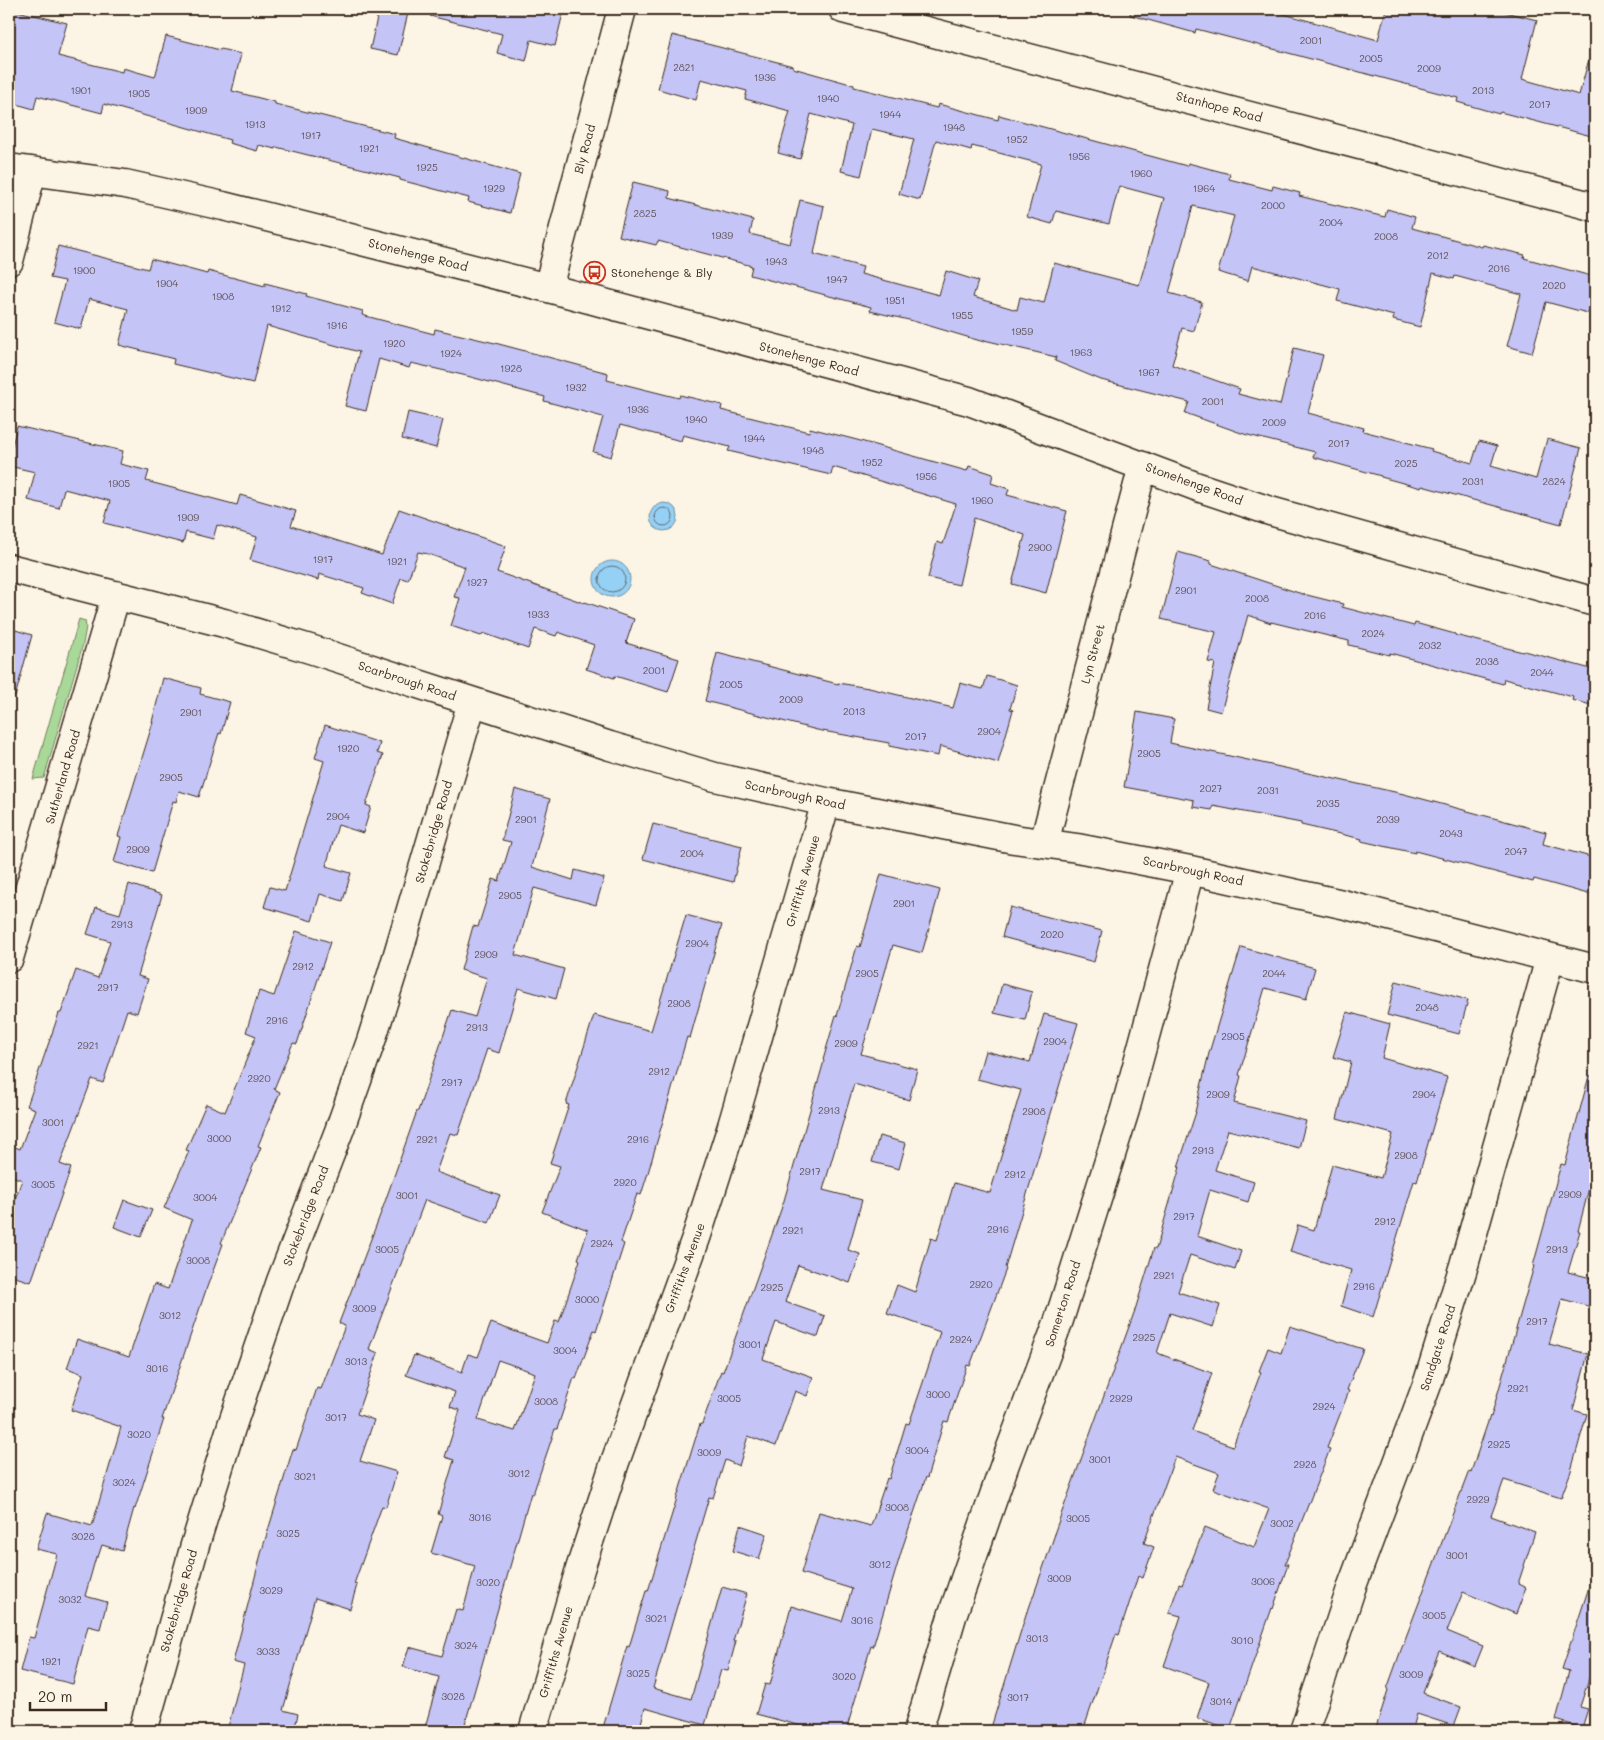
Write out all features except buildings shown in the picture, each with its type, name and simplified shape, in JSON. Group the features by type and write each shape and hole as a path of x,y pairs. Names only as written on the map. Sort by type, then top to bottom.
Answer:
{"street":[{"name":"Bly Road","path":"548,288 622,9"},
{"name":"Stanhope Road","path":"843,9 1595,207"},
{"name":"Stonehenge Road","path":"20,170 125,184 223,206 548,288 969,401 1270,511 1595,602"},
{"path":"9,261 20,170"},
{"name":"Lyn Street","path":"1044,843 1143,466"},
{"name":"Scarbrough Road","path":"9,568 224,623 610,746 715,777 826,802 1190,870 1342,904 1595,969"},
{"name":"Sutherland Road","path":"9,958 116,595"},
{"name":"Stokebridge Road","path":"143,1731 194,1545 231,1428 281,1281 340,1131 371,1041 472,702"},
{"name":"Griffiths Avenue","path":"533,1731 580,1569 615,1462 697,1235 729,1135 826,802"},
{"name":"Somerton Road","path":"918,1731 952,1613 1059,1320 1124,1110 1190,870"},
{"name":"Sandgate Road","path":"1304,1731 1352,1586 1431,1373 1464,1265 1550,958"}],"green space":[{"path":"79,619 85,621 86,627 83,644 44,778 33,779"}],"water":[{"path":"664,503 674,507 678,517 674,527 664,531 654,527 650,517 654,507"},
{"path":"612,561 624,567 630,579 624,591 612,597 600,591 594,579 600,567"}],"place":[{"name":"Stonehenge & Bly","path":"595,273"}]}
